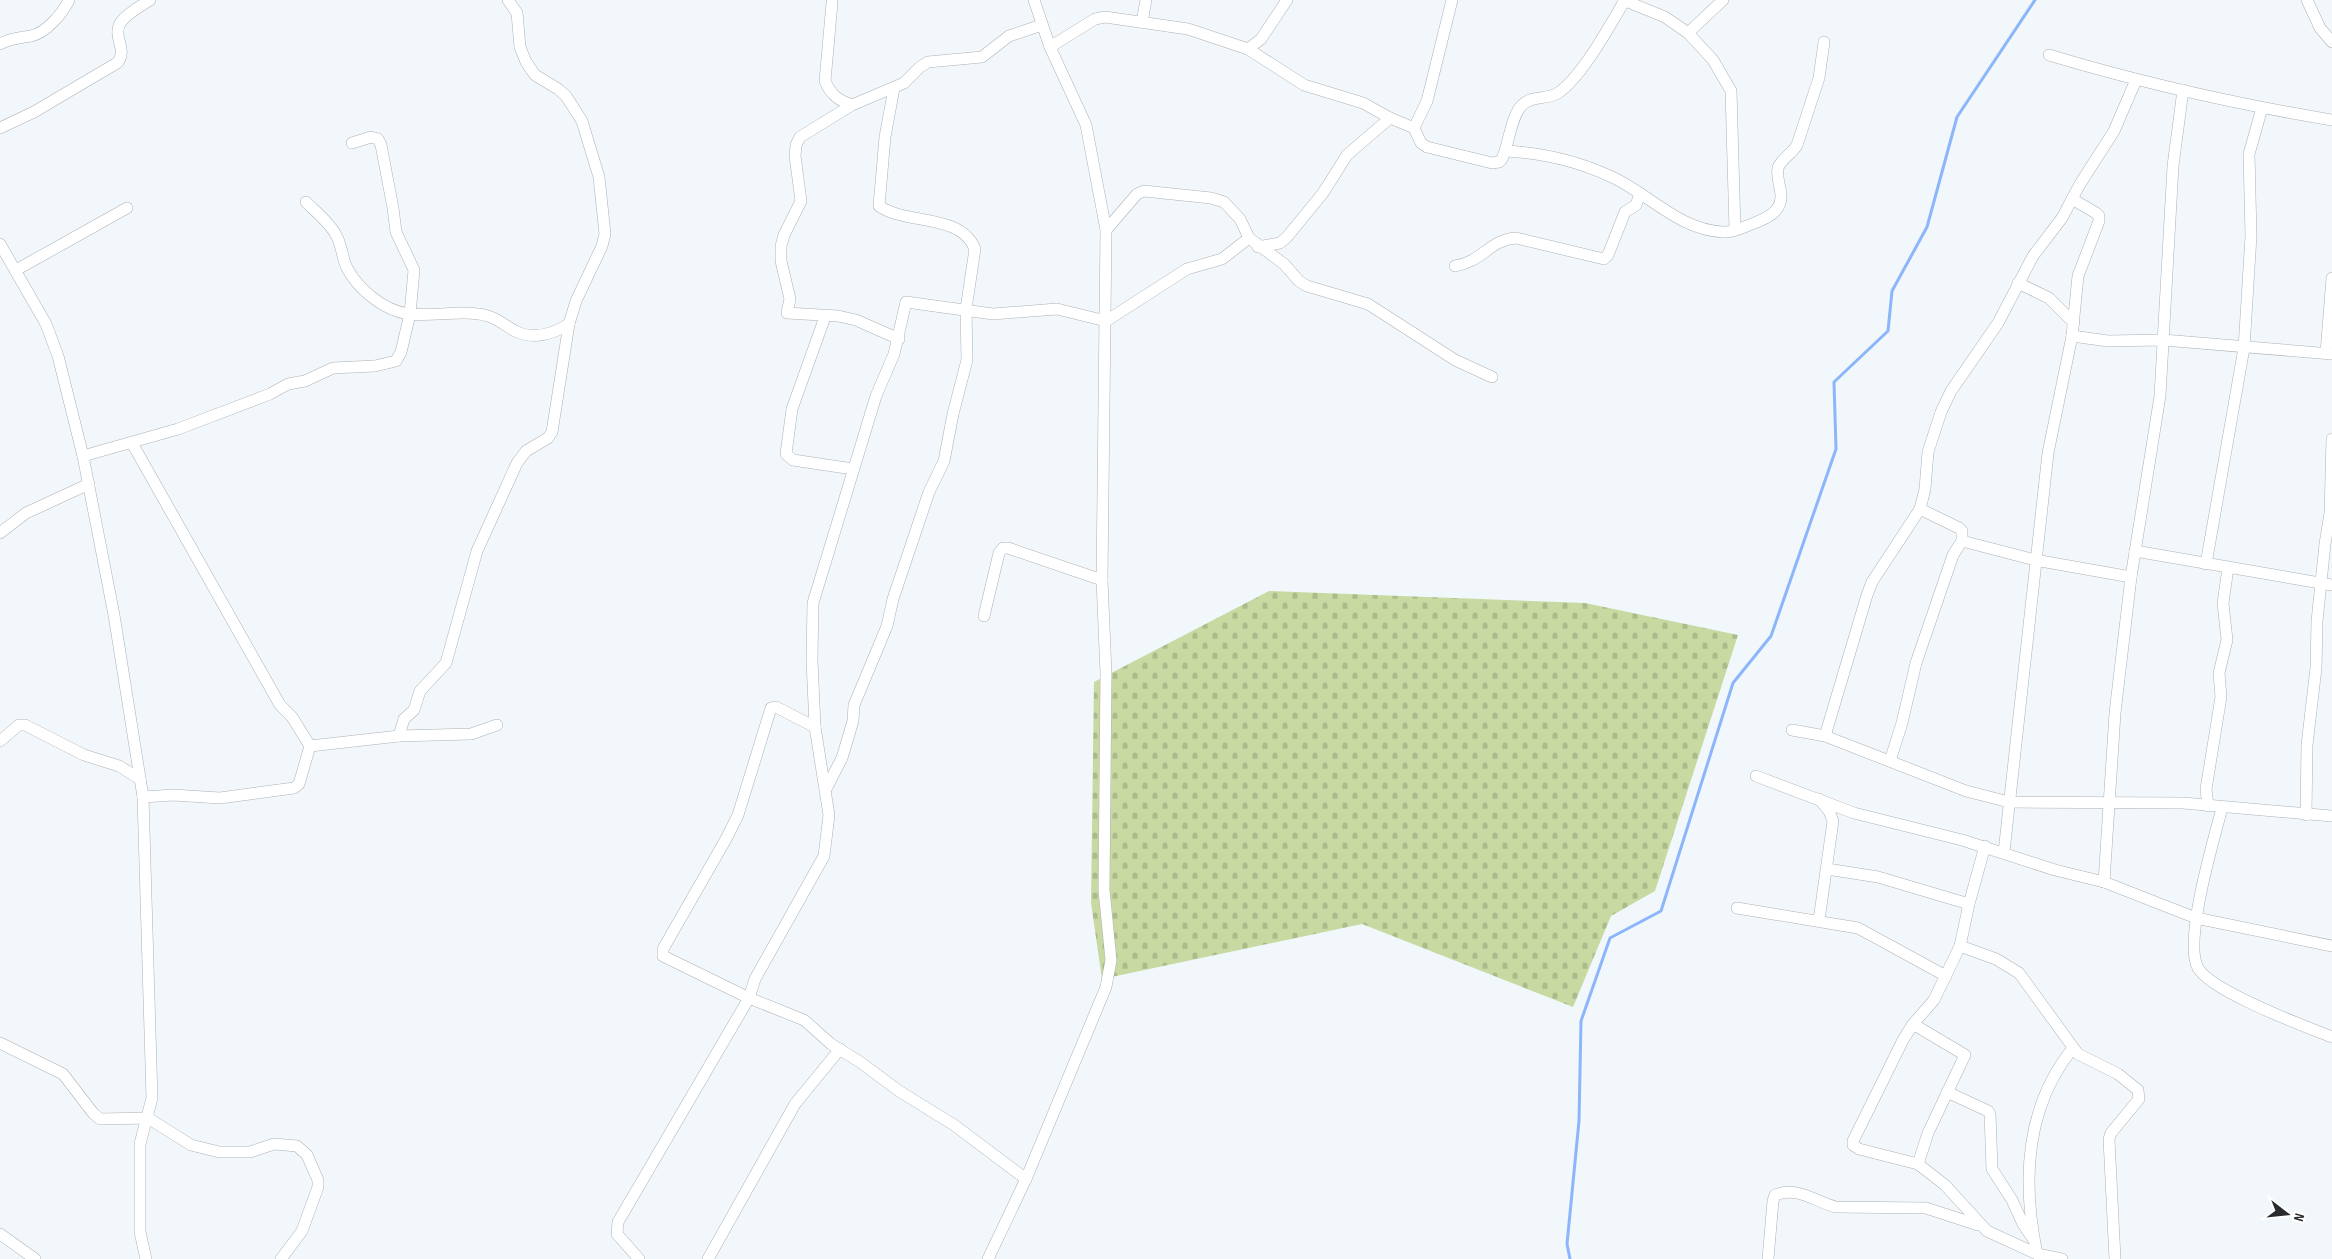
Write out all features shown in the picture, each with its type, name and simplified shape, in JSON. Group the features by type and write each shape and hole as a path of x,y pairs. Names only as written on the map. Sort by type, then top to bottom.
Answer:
{"street":[{"path":"0,44 16,37 37,34 63,11 69,0"},
{"path":"0,128 34,112 117,63 122,58 123,52 118,26 122,20 150,0"},
{"path":"399,736 404,719 414,710 420,691 446,663 477,551 517,464 526,451 548,438 552,432 569,324 576,301 602,246 605,234 599,177 582,122 572,105 558,88 535,75 526,62 520,47 517,13 508,0"},
{"path":"988,1259 1026,1179 1111,970 1104,890 1106,673 1102,580 1106,230 1086,125 1050,47 1034,0"},
{"path":"1142,22 1146,0"},
{"path":"1248,49 1261,39 1287,0"},
{"path":"1414,128 1427,101 1452,0"},
{"path":"1050,47 1095,19 1105,17 1198,32 1248,49 1295,81 1321,92 1363,102 1390,118 1414,128 1421,143 1440,150 1492,163 1499,162 1506,151 1518,111 1522,104 1533,98 1553,95 1564,87 1584,64 1624,0 1666,17 1688,32 1713,60 1731,91 1735,230"},
{"path":"1688,32 1723,0"},
{"path":"2307,0 2320,28 2332,42"},
{"path":"832,3 825,81 830,91 839,100 852,105"},
{"path":"899,338 856,320 838,316 825,317 788,313 790,299 781,262 781,246 784,234 801,201 795,156 796,145 800,137 808,130 852,105 894,88 911,78 920,67 928,62 982,57 1009,36 1042,25"},
{"path":"1506,151 1538,153 1569,161 1613,177 1668,213 1686,222 1723,232 1735,230 1768,217 1777,209 1782,199 1778,171 1780,164 1797,145 1819,78 1824,42"},
{"path":"2049,56 2136,80 2262,108 2332,120"},
{"path":"1825,736 1872,582 1920,509 1925,489 1928,452 1941,412 1951,391 1998,323 2033,256 2062,218 2114,131 2136,80"},
{"path":"826,789 842,758 853,721 854,705 887,626 893,599 929,492 944,461 953,414 967,360 966,309 975,249 972,243 946,225 905,218 879,206 885,137 894,88"},
{"path":"2104,882 2116,713 2131,577 2160,396 2173,166 2183,90"},
{"path":"2206,564 2244,348 2251,236 2249,154 2262,108"},
{"path":"1258,247 1280,243 1287,237 1323,193 1347,155 1390,118"},
{"path":"83,456 178,429 270,394 288,384 305,381 333,368 375,366 396,361 402,352 410,314 414,270 398,241 381,145 378,139 371,137 352,143"},
{"path":"1106,230 1137,194 1144,191 1211,198 1224,202 1240,219 1249,238 1258,247 1284,264 1299,282 1368,304 1455,360 1492,377"},
{"path":"1455,266 1476,260 1495,244 1506,239 1516,238 1604,259 1608,255 1626,212 1636,205 1640,194"},
{"path":"2004,852 2048,453 2072,336 2078,276 2099,216 2072,200"},
{"path":"306,202 338,237 346,267 366,291 388,308 410,314 452,313 487,316 522,334 529,335 555,333 569,324"},
{"path":"16,270 127,208"},
{"path":"639,1259 617,1234 618,1222 749,998 755,979 824,856 829,814 816,727 812,660 813,603 876,396 899,338 908,301 993,314 1057,309 1106,321 1187,269 1222,259 1249,238"},
{"path":"0,244 52,338 83,456 114,614 143,797 152,1079 152,1098 140,1144 140,1232 146,1259"},
{"path":"2072,336 2108,342 2163,340 2244,348 2329,353 2332,278"},
{"path":"2018,283 2049,298 2074,323"},
{"path":"825,317 792,409 786,454 793,460 853,469"},
{"path":"2306,815 2307,745 2316,668 2318,621 2327,585 2332,439"},
{"path":"132,443 280,705 292,717 310,746 299,784 294,788 229,798 172,795 143,797"},
{"path":"0,533 26,514 88,484"},
{"path":"1890,761 1902,723 1916,663 1928,634 1952,555 1962,541 1962,531 1959,528 1920,509"},
{"path":"1962,541 2035,560 2131,577"},
{"path":"984,616 999,553 1002,548 1008,548 1102,580"},
{"path":"2135,551 2327,585"},
{"path":"2208,806 2206,789 2221,697 2219,673 2227,640 2223,603 2228,568"},
{"path":"816,727 776,707 771,708 738,815 663,949 663,956 749,998 797,1016 899,1092 954,1125 1026,1179"},
{"path":"0,741 19,725 25,725 84,755 119,766 140,779"},
{"path":"310,746 399,736 471,734 497,725"},
{"path":"1792,730 1825,736 1981,796 2010,802 2109,801 2208,806 2332,816"},
{"path":"1756,776 1854,813 1986,846 2055,870 2104,882 2196,918 2332,946"},
{"path":"1818,798 1829,811 1833,821 1819,920"},
{"path":"2222,808 2196,918 2195,954 2199,970 2236,996 2332,1037"},
{"path":"1980,1226 1945,1185 1918,1164 1859,1149 1853,1145 1853,1141 1879,1086 1913,1024 1934,1000 1960,946 1969,904 1986,846"},
{"path":"1826,870 1878,877 1969,904"},
{"path":"1737,908 1819,920 1866,931 1946,976"},
{"path":"1960,946 1996,959 2019,973 2073,1048 2088,1060 2130,1082 2138,1090 2139,1099 2111,1133 2108,1140 2115,1259"},
{"path":"1913,1024 1965,1055 1928,1133 1918,1164"},
{"path":"0,1043 63,1074 93,1113 100,1119 148,1118 196,1148 219,1152 250,1152 274,1144 286,1143 297,1146 307,1155 318,1180 318,1187 302,1231 281,1259"},
{"path":"2037,1254 2028,1178 2032,1134 2054,1075 2073,1048"},
{"path":"708,1259 794,1104 840,1049"},
{"path":"1947,1092 1988,1111 1990,1114 1992,1169 2034,1240"},
{"path":"1768,1259 1773,1201 1775,1196 1781,1193 1808,1195 1836,1208 1926,1208 1980,1226 2001,1239 2037,1254 2062,1259"},
{"path":"0,1234 35,1259"}],"green space":[{"path":"1269,591 1585,603 1738,635 1655,891 1611,916 1573,1007 1362,924 1102,979 1091,903 1094,682"}],"waterway":[{"path":"1570,1259 1567,1244 1579,1121 1581,1021 1610,938 1661,911 1733,683 1771,636 1836,449 1834,382 1888,331 1892,291 1927,227 1957,117 2035,0"}]}
